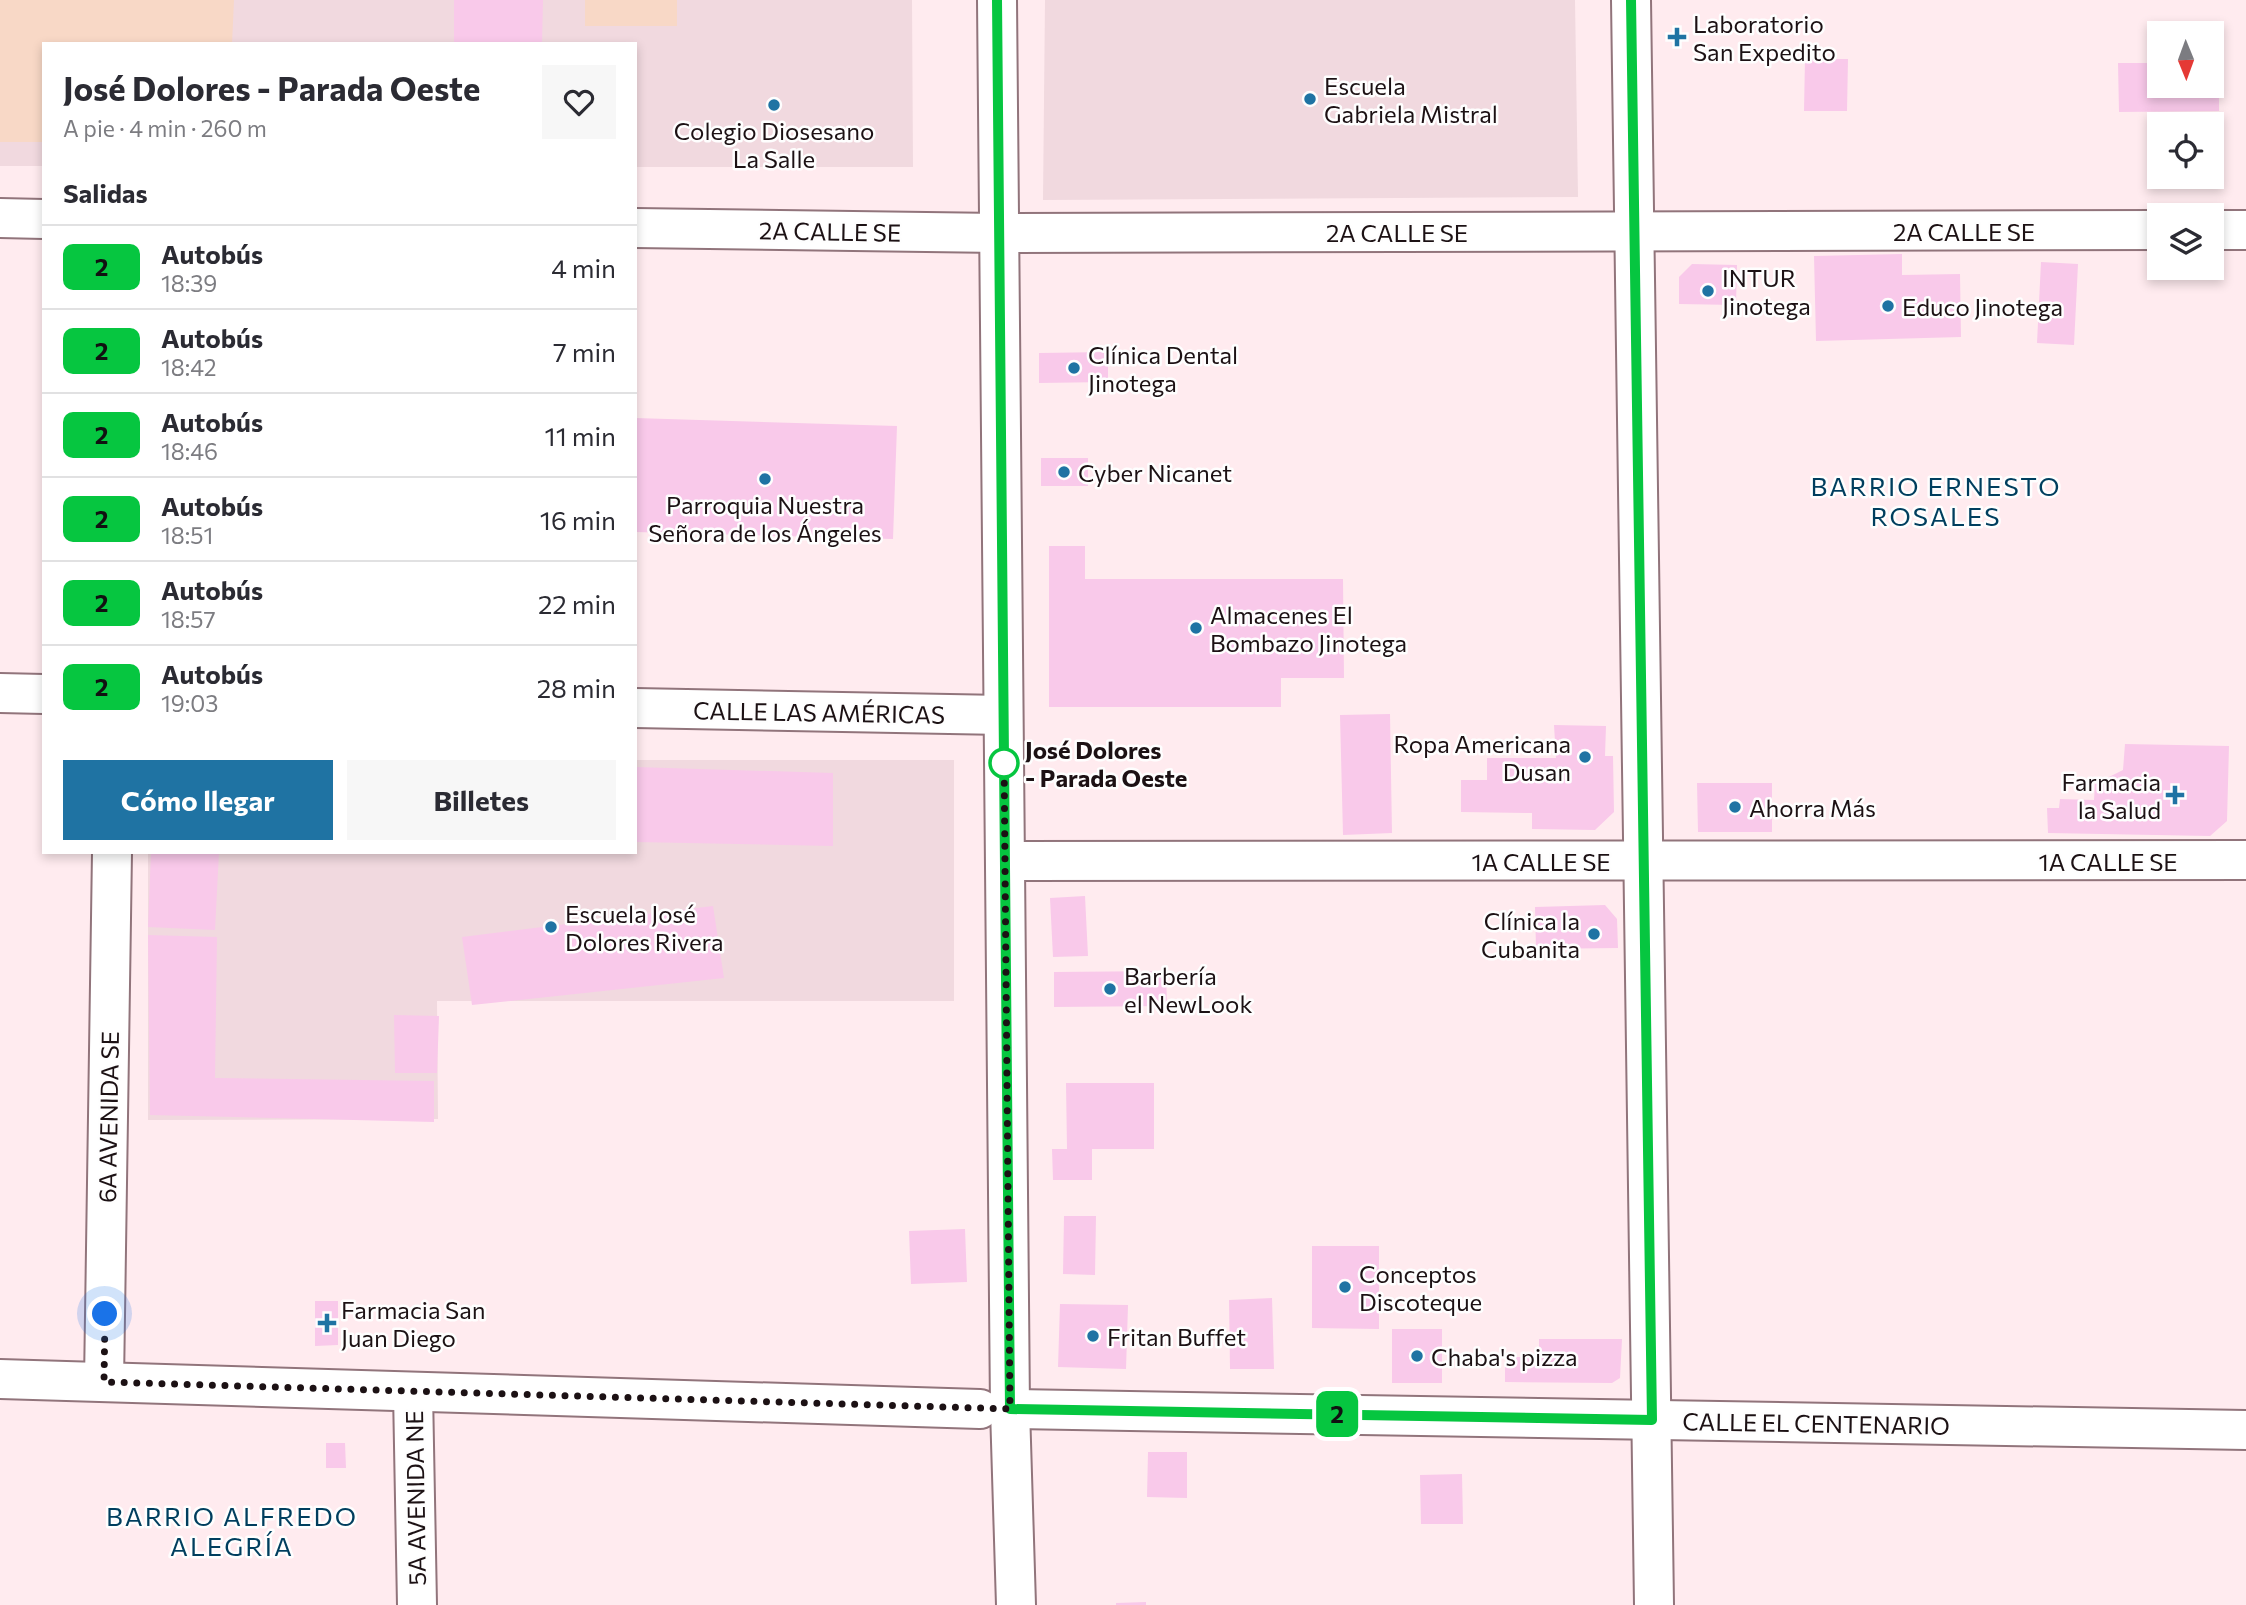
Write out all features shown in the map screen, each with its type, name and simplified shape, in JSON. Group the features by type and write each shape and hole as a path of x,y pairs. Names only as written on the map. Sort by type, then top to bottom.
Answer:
{"street":[{"path":"997,0 1005,861 995,1409 1016,1605"},
{"path":"1631,0 1654,1605"},
{"path":"0,218 42,219"},
{"name":"2A CALLE SE","path":"637,228 999,233 2147,230"},
{"path":"2224,230 2246,230"},
{"path":"0,693 42,694"},
{"name":"CALLE LAS AMÉRICAS","path":"637,708 1003,715"},
{"name":"6A AVENIDA SE","path":"104,1382 112,854"},
{"name":"1A CALLE SE","path":"1005,861 2246,860"},
{"name":"CALLE EL CENTENARIO","path":"0,1379 995,1409 2246,1430"},
{"name":"5A AVENIDA NE","path":"413,1391 417,1605"}],"shaded area":[{"name":"Colegio Diosesano La Salle","path":"0,0 912,0 913,167 637,167 637,42 42,42 42,166 0,166"},
{"path":"0,0 234,0 232,42 42,42 42,142 0,142"},
{"path":"585,0 677,0 677,26 585,26"},
{"name":"Escuela Gabriela Mistral","path":"1045,0 1575,0 1578,197 1043,200"},
{"name":"Escuela José Dolores Rivera","path":"637,760 954,760 954,1001 437,1001 438,1119 148,1120 148,854 637,854"}],"building":[{"path":"454,0 543,0 542,42 454,42"},
{"path":"1805,59 1848,59 1847,111 1804,111"},
{"path":"2118,63 2147,63 2147,98 2219,98 2219,111 2119,112"},
{"name":"Educo Jinotega","path":"1902,254 1902,275 1960,274 1961,337 1816,341 1814,256"},
{"path":"2041,262 2078,264 2074,345 2037,343"},
{"name":"INTUR Jinotega","path":"1692,264 1737,265 1736,305 1679,304 1679,277"},
{"name":"Clínica Dental Jinotega","path":"1108,352 1108,382 1039,383 1039,353"},
{"name":"Parroquia Nuestra Señora de los Ángeles","path":"637,418 897,426 893,539 637,532"},
{"name":"Cyber Nicanet","path":"1041,458 1088,458 1088,486 1041,486"},
{"name":"Almacenes El Bombazo Jinotega","path":"1049,546 1085,546 1085,579 1343,579 1344,678 1281,678 1281,707 1049,707"},
{"path":"1390,714 1392,833 1343,835 1340,715"},
{"path":"1554,725 1606,726 1605,756 1613,756 1614,812 1595,830 1532,829 1532,813 1461,812 1461,780 1487,780 1487,758 1556,758"},
{"name":"Farmacia la Salud","path":"2125,744 2229,746 2227,821 2210,836 2048,833 2047,808 2059,808 2060,799 2094,800 2095,784 2123,770"},
{"path":"637,767 833,773 833,846 637,842"},
{"name":"Ahorra Más","path":"1697,783 1772,783 1772,832 1698,832"},
{"path":"151,854 219,854 215,930 148,927"},
{"path":"1085,896 1088,956 1053,957 1050,898"},
{"path":"1605,905 1617,919 1618,948 1536,949 1535,907"},
{"path":"713,906 724,978 472,1005 462,937"},
{"path":"148,935 217,937 215,1078 434,1081 434,1122 150,1115"},
{"name":"Barbería el NewLook","path":"1166,971 1167,1006 1054,1007 1054,972"},
{"path":"394,1015 439,1016 437,1073 395,1073"},
{"path":"1066,1083 1154,1083 1154,1149 1092,1149 1092,1180 1053,1180 1052,1149 1067,1149"},
{"path":"1064,1216 1096,1216 1095,1275 1063,1274"},
{"path":"965,1229 967,1282 911,1284 909,1231"},
{"name":"Conceptos Discoteque","path":"1312,1246 1379,1246 1379,1329 1312,1328"},
{"path":"1272,1298 1274,1369 1230,1369 1229,1300"},
{"name":"Farmacia San Juan Diego","path":"315,1301 338,1301 338,1345 315,1346"},
{"name":"Fritan Buffet","path":"1060,1304 1128,1305 1126,1369 1058,1367"},
{"name":"Chaba's pizza","path":"1392,1329 1442,1329 1442,1383 1392,1383"},
{"path":"1539,1339 1622,1339 1620,1378 1612,1383 1505,1382 1505,1357 1539,1357"},
{"path":"326,1443 345,1443 346,1468 326,1468"},
{"path":"1148,1452 1187,1452 1187,1498 1147,1497"},
{"path":"1462,1474 1463,1524 1421,1524 1420,1475"},
{"path":"1146,1602 1146,1605 1116,1605 1116,1603"}],"bus line":[{"name":"2","path":"997,0 1010,1409 1652,1420 1631,0"}],"place":[{"name":"Laboratorio San Expedito","path":"1677,37"},
{"name":"Escuela Gabriela Mistral","path":"1310,99"},
{"name":"Colegio Diosesano La Salle","path":"774,105"},
{"name":"INTUR Jinotega","path":"1708,291"},
{"name":"Educo Jinotega","path":"1888,306"},
{"name":"Clínica Dental Jinotega","path":"1074,368"},
{"name":"Cyber Nicanet","path":"1064,472"},
{"name":"Parroquia Nuestra Señora de los Ángeles","path":"765,479"},
{"name":"Almacenes El Bombazo Jinotega","path":"1196,628"},
{"name":"Ropa Americana Dusan","path":"1585,757"},
{"name":"José Dolores - Parada Oeste","path":"1004,763"},
{"name":"Farmacia la Salud","path":"2175,795"},
{"name":"Ahorra Más","path":"1735,807"},
{"name":"Escuela José Dolores Rivera","path":"551,927"},
{"name":"Clínica la Cubanita","path":"1594,934"},
{"name":"Barbería el NewLook","path":"1110,989"},
{"name":"Conceptos Discoteque","path":"1345,1287"},
{"name":"Farmacia San Juan Diego","path":"327,1323"},
{"name":"Fritan Buffet","path":"1093,1336"},
{"name":"Chaba's pizza","path":"1417,1356"}],"district":[{"name":"BARRIO ERNESTO ROSALES","path":"1936,500"},
{"name":"BARRIO ALFREDO ALEGRÍA","path":"232,1530"}],"route":[{"path":"105,1314 104,1382 1010,1409 1004,754 1004,763"}]}
